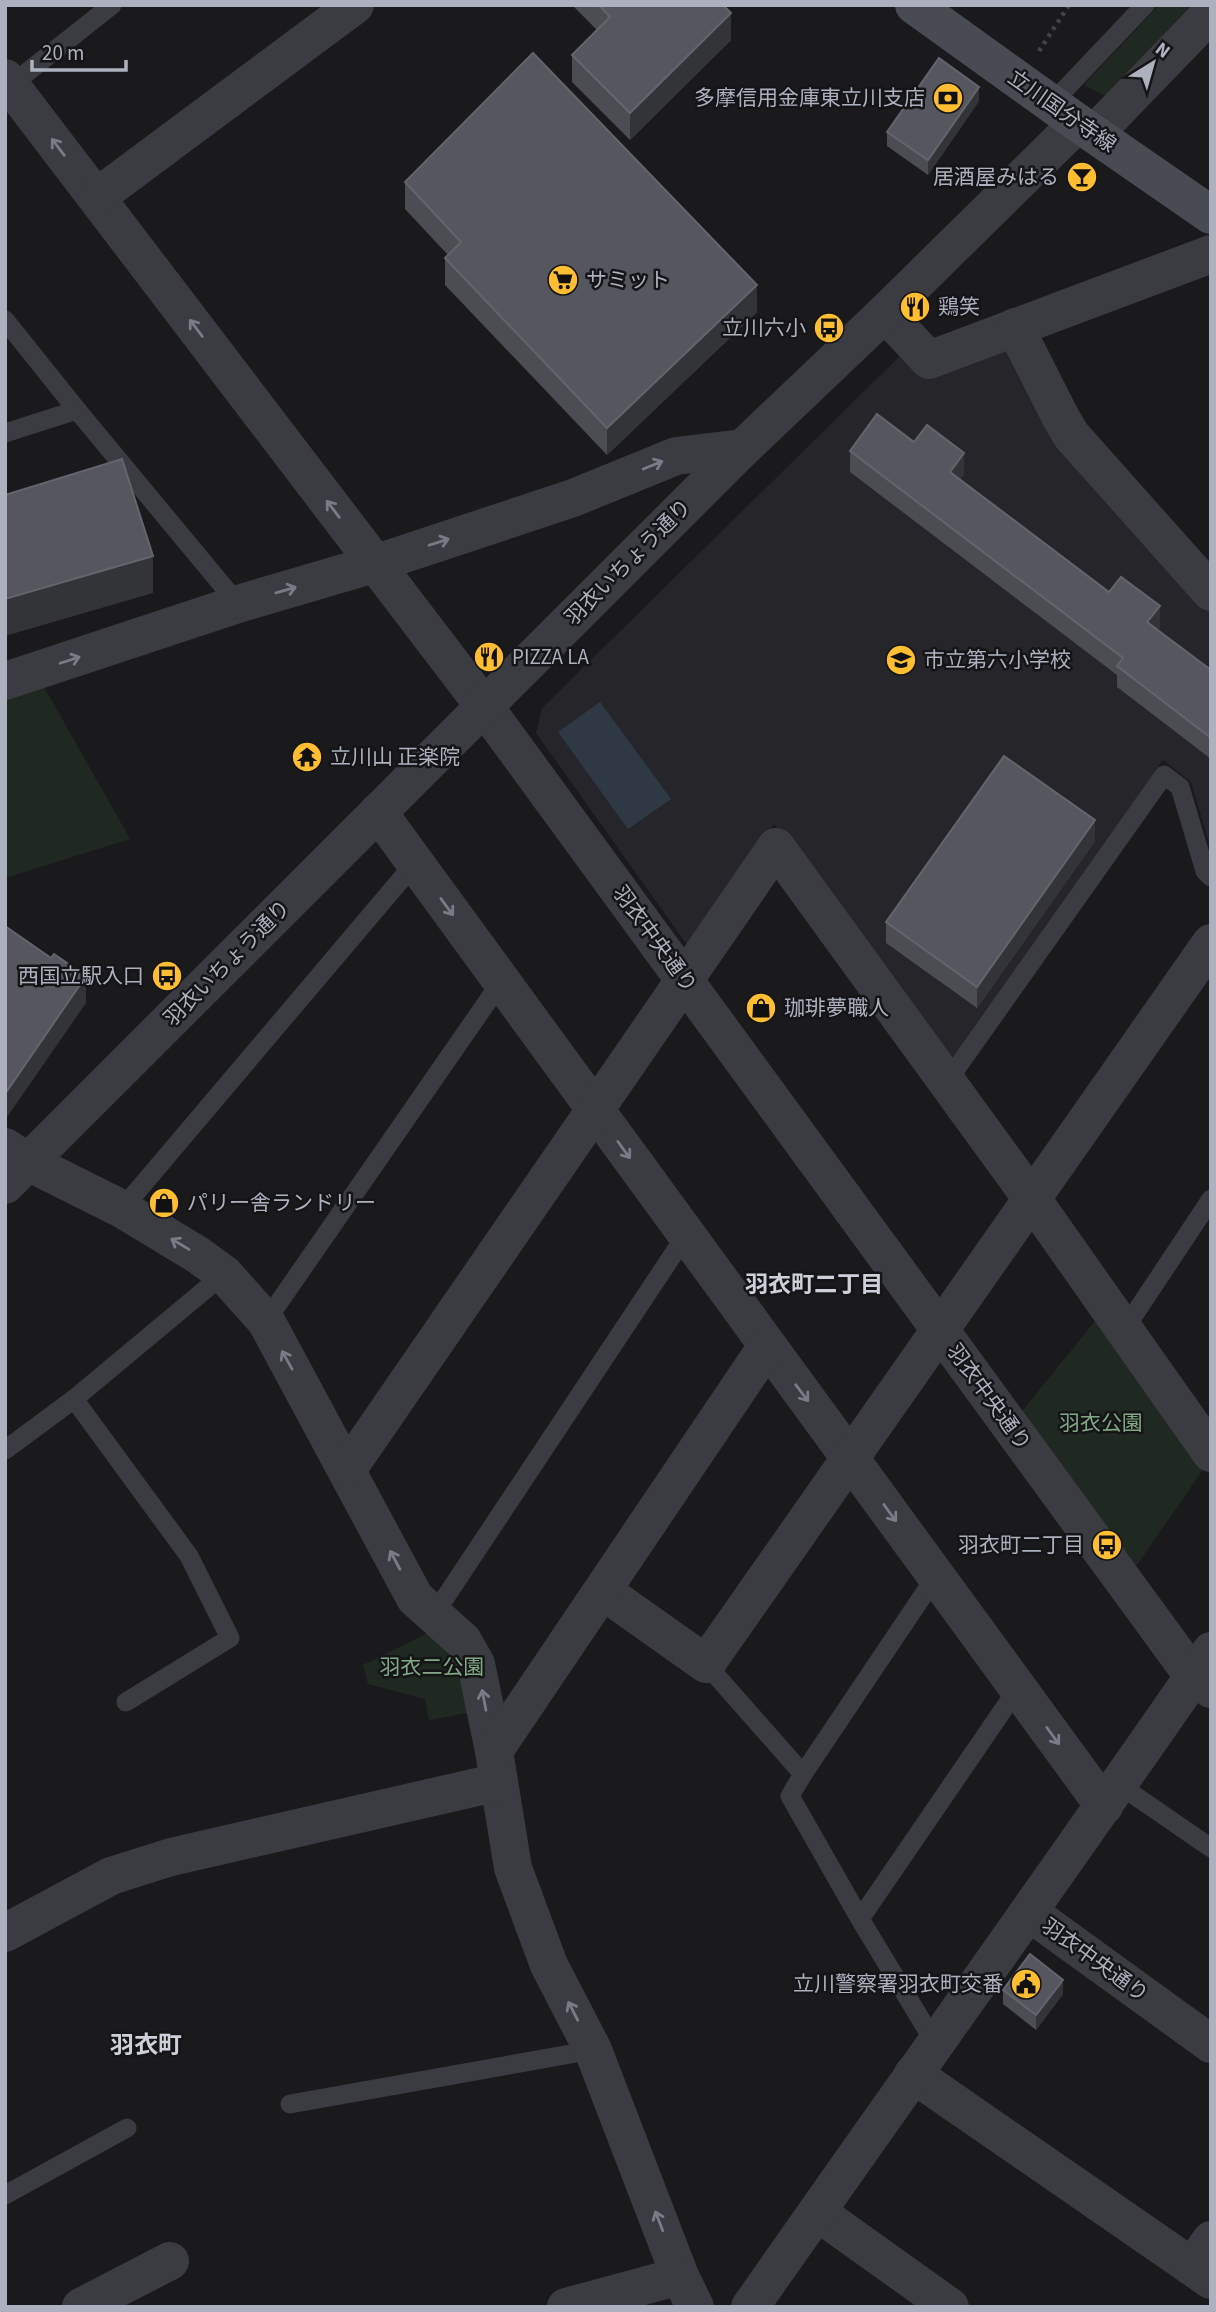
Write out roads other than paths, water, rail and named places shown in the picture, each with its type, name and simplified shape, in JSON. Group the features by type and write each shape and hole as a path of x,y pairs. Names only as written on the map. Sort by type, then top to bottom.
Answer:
{"main road":[{"name":"立川国分寺線","path":"914,5 1074,120 1209,211"}],"street":[{"path":"97,197 315,17 355,5"},
{"name":"羽衣いちょう通り","path":"13,1165 378,812 743,447 885,313 1074,120 1211,13"},
{"name":"羽衣中央通り","path":"8,81 484,706 940,1330 1205,1672 1111,1795 1030,1913 1211,2044"},
{"path":"885,313 929,360 1211,254"},
{"path":"1015,327 1071,435 1211,592"},
{"path":"5,681 573,498 676,456 743,447"},
{"path":"378,812 1018,1688 1111,1795"},
{"path":"347,1470 776,847 1124,1330 1206,1431"},
{"path":"603,1591 706,1664 1211,943"},
{"path":"13,1165 122,1209 224,1274 266,1321 415,1598 463,1640 476,1664 513,1868 549,1965 593,2050 687,2292 566,2307"},
{"path":"5,1933 111,1876 496,1766 603,1591 767,1346"},
{"path":"750,2307 935,2043 1030,1913"},
{"path":"913,2074 1204,2262"},
{"path":"817,2212 950,2307"},
{"path":"80,2307 170,2261"}],"lane":[{"path":"8,81 112,5"},
{"path":"1074,120 1145,5"},
{"path":"5,320 238,604"},
{"path":"5,433 77,410"},
{"path":"946,1083 1164,775 1180,788 1205,871 1211,877"},
{"path":"122,1209 415,863"},
{"path":"266,1321 501,982"},
{"path":"1124,1330 1211,1199"},
{"path":"433,1616 686,1235"},
{"path":"5,1450 74,1399 224,1274"},
{"path":"74,1399 189,1556 230,1638 126,1702"},
{"path":"935,2043 790,1796 936,1576"},
{"path":"706,1664 803,1774"},
{"path":"860,1919 1018,1688"},
{"path":"1111,1795 1211,1848"},
{"path":"290,2104 593,2050"},
{"path":"5,2195 127,2128"}],"place":[{"name":"多摩信用金庫東立川支店","path":"948,98"},
{"name":"居酒屋みはる","path":"1082,177"},
{"name":"サミット","path":"563,280"},
{"name":"鶏笑","path":"915,307"},
{"name":"立川六小","path":"829,328"},
{"name":"PIZZA LA","path":"489,657"},
{"name":"市立第六小学校","path":"901,660"},
{"name":"立川山 正楽院","path":"307,757"},
{"name":"西国立駅入口","path":"167,976"},
{"name":"珈琲夢職人","path":"761,1008"},
{"name":"パリー舎ランドリー","path":"164,1203"},
{"name":"羽衣町二丁目","path":"1107,1545"},
{"name":"立川警察署羽衣町交番","path":"1026,1984"}],"district":[{"name":"羽衣町二丁目","path":"814,1284"},
{"name":"羽衣町","path":"146,2045"}],"park label":[{"name":"羽衣公園","path":"1101,1423"},
{"name":"羽衣二公園","path":"432,1667"}]}
